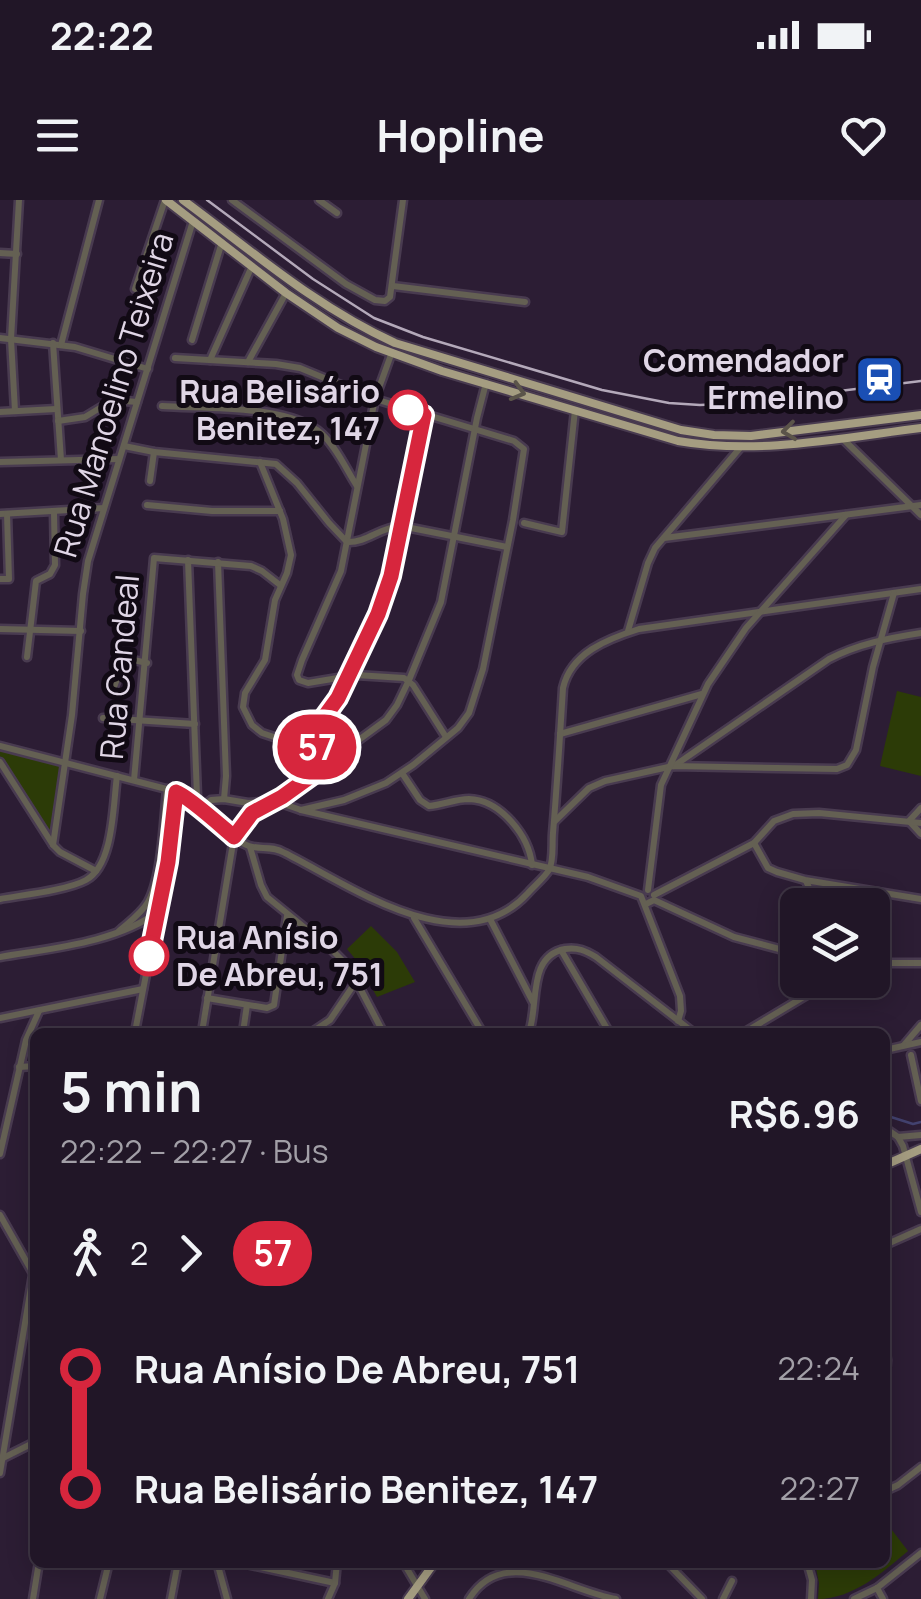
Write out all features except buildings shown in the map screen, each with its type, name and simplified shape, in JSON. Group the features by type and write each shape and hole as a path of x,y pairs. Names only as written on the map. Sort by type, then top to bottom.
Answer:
{"main road":[{"path":"165,200 286,293 347,333 391,354 678,441 740,448 921,428"},
{"path":"182,200 322,304 366,330 395,343 681,430 751,436 921,415"},
{"path":"317,314 322,304"},
{"path":"890,1163 921,1149"},
{"path":"408,1599 430,1568"}],"street":[{"path":"15,411 12,339 19,200"},
{"path":"62,460 56,409 57,344 99,200"},
{"path":"135,289 165,200"},
{"path":"232,200 346,284 375,300 388,299 392,286 403,200"},
{"path":"319,200 337,214"},
{"name":"Rua Manoelino Teixeira","path":"53,845 66,762 85,576 193,221"},
{"path":"192,340 222,242"},
{"path":"0,253 17,254"},
{"path":"210,361 252,265"},
{"path":"392,286 525,302"},
{"path":"248,362 286,293"},
{"path":"0,338 57,344 148,369"},
{"path":"395,343 375,400 338,577 298,675 299,680 308,683 350,676 390,675 409,680 446,737"},
{"path":"175,358 300,368 375,400 520,445 524,455 478,688 465,719 402,773 358,796 301,810"},
{"path":"203,1028 234,837 252,813 386,720 409,680 441,602 486,383"},
{"path":"58,421 84,417 113,400 136,402"},
{"path":"162,406 252,411 302,422 323,435 358,486"},
{"path":"524,523 562,532 575,408"},
{"path":"0,412 56,409"},
{"path":"294,738 322,720 338,698 387,591 424,415"},
{"path":"841,437 916,505 921,515"},
{"path":"124,446 276,464 298,483 347,542 355,543 385,528 400,526 507,547"},
{"path":"628,632 648,563 664,538 740,448"},
{"path":"150,480 154,452"},
{"path":"0,462 120,460"},
{"path":"260,462 288,534 291,555 275,600 265,660 242,703 257,730 274,737 294,738 339,756"},
{"path":"265,473 276,464"},
{"path":"148,505 212,511 280,511"},
{"path":"664,538 916,505"},
{"path":"4,579 4,514 104,508"},
{"path":"27,657 36,580 50,574 55,565 54,513"},
{"path":"678,1021 680,996 649,897 659,793 702,694 722,661 746,628 846,515"},
{"name":"Rua Candeal","path":"134,780 154,558 188,560"},
{"path":"197,796 188,560 257,568 280,585"},
{"path":"218,562 224,800"},
{"path":"176,791 250,846 274,847 377,902 414,917 443,921 490,918 523,898 550,869 564,688 571,668 594,648 628,632 657,626 921,589"},
{"path":"554,822 596,784 670,767 844,767 856,750 872,667 894,593"},
{"path":"0,629 81,630"},
{"path":"670,767 829,659 881,639 921,633"},
{"path":"114,686 125,658 146,664"},
{"path":"560,734 702,694"},
{"path":"103,718 195,724"},
{"path":"0,746 197,796 248,803 275,800 291,808"},
{"path":"0,762 53,845 96,872"},
{"path":"402,773 424,804 474,799 497,810 526,841 532,865"},
{"path":"0,899 84,882 96,872 106,853 117,776"},
{"path":"136,1028 168,862 176,791"},
{"path":"144,916 176,791"},
{"path":"206,815 208,802 224,800"},
{"path":"248,803 253,806 252,813"},
{"path":"262,808 301,810 588,876 649,897 734,936 780,949"},
{"path":"909,821 921,808"},
{"path":"649,897 754,843 774,822 793,814 921,823"},
{"path":"909,821 921,834"},
{"path":"754,843 768,868 805,880 921,900"},
{"path":"250,846 264,891 272,903 342,959 381,1028"},
{"path":"805,880 809,888"},
{"path":"0,957 118,932 159,910"},
{"path":"207,998 270,1008 276,1002 288,915"},
{"path":"144,916 156,925"},
{"path":"414,917 480,1028"},
{"path":"490,918 534,1004"},
{"path":"0,948 11,955"},
{"path":"530,1028 543,962 561,950 578,948 688,1028"},
{"path":"561,950 607,1028"},
{"path":"890,962 921,963"},
{"path":"318,1028 330,1020 357,980"},
{"path":"0,1018 143,989"},
{"path":"752,1028 802,998"},
{"path":"244,1028 247,1005"},
{"path":"31,1028 39,1011"},
{"path":"904,1046 921,1025"},
{"path":"0,1154 30,1031"},
{"path":"890,1049 921,1042"},
{"path":"912,1055 921,1100"},
{"path":"20,1067 30,1066"},
{"path":"890,1131 898,1137 906,1155 921,1212"},
{"path":"898,1137 921,1135"},
{"path":"0,1215 30,1268"},
{"path":"890,1243 921,1229"},
{"path":"0,1473 30,1297"},
{"path":"1,1458 30,1444"},
{"path":"890,1489 921,1468"},
{"path":"854,1599 877,1588 921,1553"},
{"path":"33,1599 38,1568"},
{"path":"100,1599 107,1568"},
{"path":"171,1599 177,1568"},
{"path":"218,1568 228,1599"},
{"path":"265,1568 336,1583"},
{"path":"328,1599 336,1583 337,1568"},
{"path":"406,1568 425,1599"},
{"path":"672,1568 701,1598"},
{"path":"809,1568 811,1599"},
{"path":"468,1599 492,1577 516,1572 536,1574 616,1599"},
{"path":"723,1599 732,1581"},
{"path":"877,1588 883,1599"},
{"path":"688,1599 701,1598"}],"green space":[{"path":"897,691 921,697 921,776 880,766"},
{"path":"0,746 66,762 53,845 0,756"},
{"path":"371,926 397,952 415,982 377,997 347,949"},
{"path":"890,1528 908,1551 890,1565"},
{"path":"816,1568 887,1568 855,1589 831,1598 818,1599"}],"waterway":[{"path":"890,1115 913,1124 921,1122"}],"railway":[{"path":"207,200 313,279 374,318 423,337 602,390 700,405 921,381"}],"bus line":[{"name":"57","path":"149,956 168,862 176,792 184,794 234,837 252,813 282,797 339,756 294,738 311,730 338,698 387,591 424,415 408,410"}],"place":[{"name":"Comendador Ermelino","path":"879,379"},
{"name":"Rua Belisário Benitez, 147","path":"408,410"},
{"name":"Rua Anísio De Abreu, 751","path":"149,956"}]}
